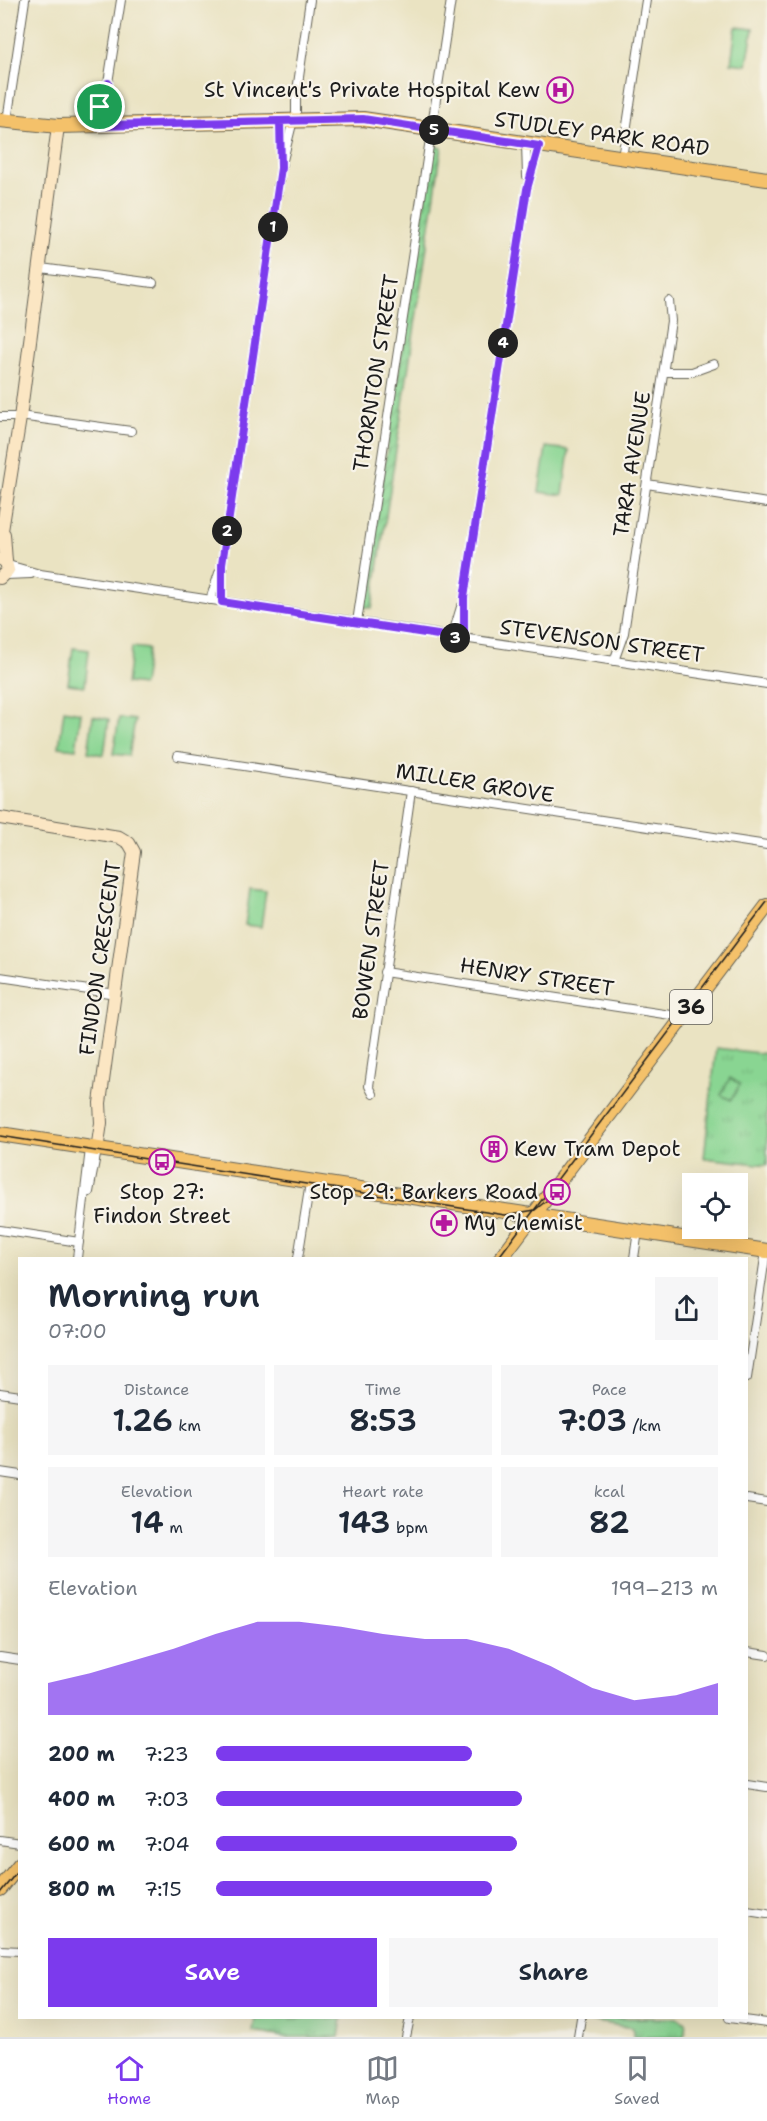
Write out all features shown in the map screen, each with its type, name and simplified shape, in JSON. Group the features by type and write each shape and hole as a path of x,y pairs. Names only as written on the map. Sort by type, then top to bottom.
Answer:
{"main road":[{"name":"STUDLEY PARK ROAD","path":"3,120 58,126 363,119 767,179"},
{"name":"36","path":"502,1257 766,908"},
{"path":"0,1134 767,1251"},
{"path":"0,1888 18,1866"}],"street":[{"path":"3,120 25,0"},
{"path":"104,125 121,0"},
{"path":"222,602 222,564 281,168 296,98 310,0"},
{"name":"THORNTON STREET","path":"357,622 451,0"},
{"path":"622,158 646,0"},
{"path":"0,589 4,569 2,538 41,268 58,126"},
{"path":"527,189 533,145"},
{"path":"452,637 464,598 533,145"},
{"path":"41,268 153,283"},
{"name":"TARA AVENUE","path":"624,662 624,633 671,321 669,301"},
{"path":"664,372 692,372 714,364"},
{"path":"0,417 131,431"},
{"path":"648,484 767,503"},
{"path":"210,600 222,564"},
{"name":"STEVENSON STREET","path":"4,569 767,684"},
{"path":"464,598 464,639"},
{"name":"TARA AVENUE","path":"614,661 624,633"},
{"name":"MILLER GROVE","path":"178,756 767,845"},
{"name":"BOWEN STREET","path":"373,1094 369,1086 411,791"},
{"name":"FINDON CRESCENT","path":"0,818 119,837 132,847 134,864 93,1149"},
{"name":"HENRY STREET","path":"384,972 684,1017"},
{"path":"0,977 116,994"},
{"path":"77,1257 93,1149"},
{"path":"298,1257 310,1183"},
{"path":"0,1230 79,1242"},
{"path":"634,1257 638,1232"},
{"path":"748,1372 767,1251"},
{"path":"0,1393 18,1396"},
{"path":"0,1472 18,1475"},
{"path":"748,1499 767,1502"},
{"path":"748,1652 767,1655"},
{"path":"0,1657 18,1660"},
{"path":"748,1784 767,1786"},
{"path":"0,1840 18,1844"},
{"path":"748,1911 767,1914"},
{"path":"0,1950 18,1951"},
{"path":"406,2037 410,2019"},
{"path":"578,2037 582,2019"},
{"path":"737,2019 767,2023"}],"green space":[{"path":"736,27 753,29 747,65 731,63"},
{"path":"433,146 442,147 372,608 363,607"},
{"path":"546,447 569,450 563,495 539,492"},
{"path":"132,647 148,649 143,685 127,683"},
{"path":"73,648 89,650 85,686 68,684"},
{"path":"64,710 81,713 76,749 59,747"},
{"path":"93,716 109,719 104,755 88,752"},
{"path":"119,718 135,720 129,756 113,754"},
{"path":"250,889 266,891 261,927 245,925"},
{"path":"716,1048 767,1054 767,1165 704,1158"},
{"path":"730,1078 740,1084 731,1100 721,1095"},
{"path":"255,2019 342,2019 339,2037 285,2037 253,2032"},
{"path":"679,2019 686,2023 684,2037 633,2037 633,2028 585,2020"}],"tram line":[{"path":"499,1257 767,902"},
{"path":"0,1136 505,1215 535,1210 557,1192"},
{"path":"0,1893 18,1870"}],"place":[{"name":"St Vincent's Private Hospital Kew","path":"560,90"},
{"name":"Kew Tram Depot","path":"494,1149"},
{"name":"Stop 27: Findon Street","path":"162,1162"},
{"name":"Stop 29: Barkers Road","path":"557,1192"},
{"name":"My Chemist","path":"444,1223"}],"route":[{"path":"108,83 110,125 363,119 539,146 527,189 464,598 464,639 222,602 222,564 281,168 280,121 98,126 100,107 108,83"}]}
